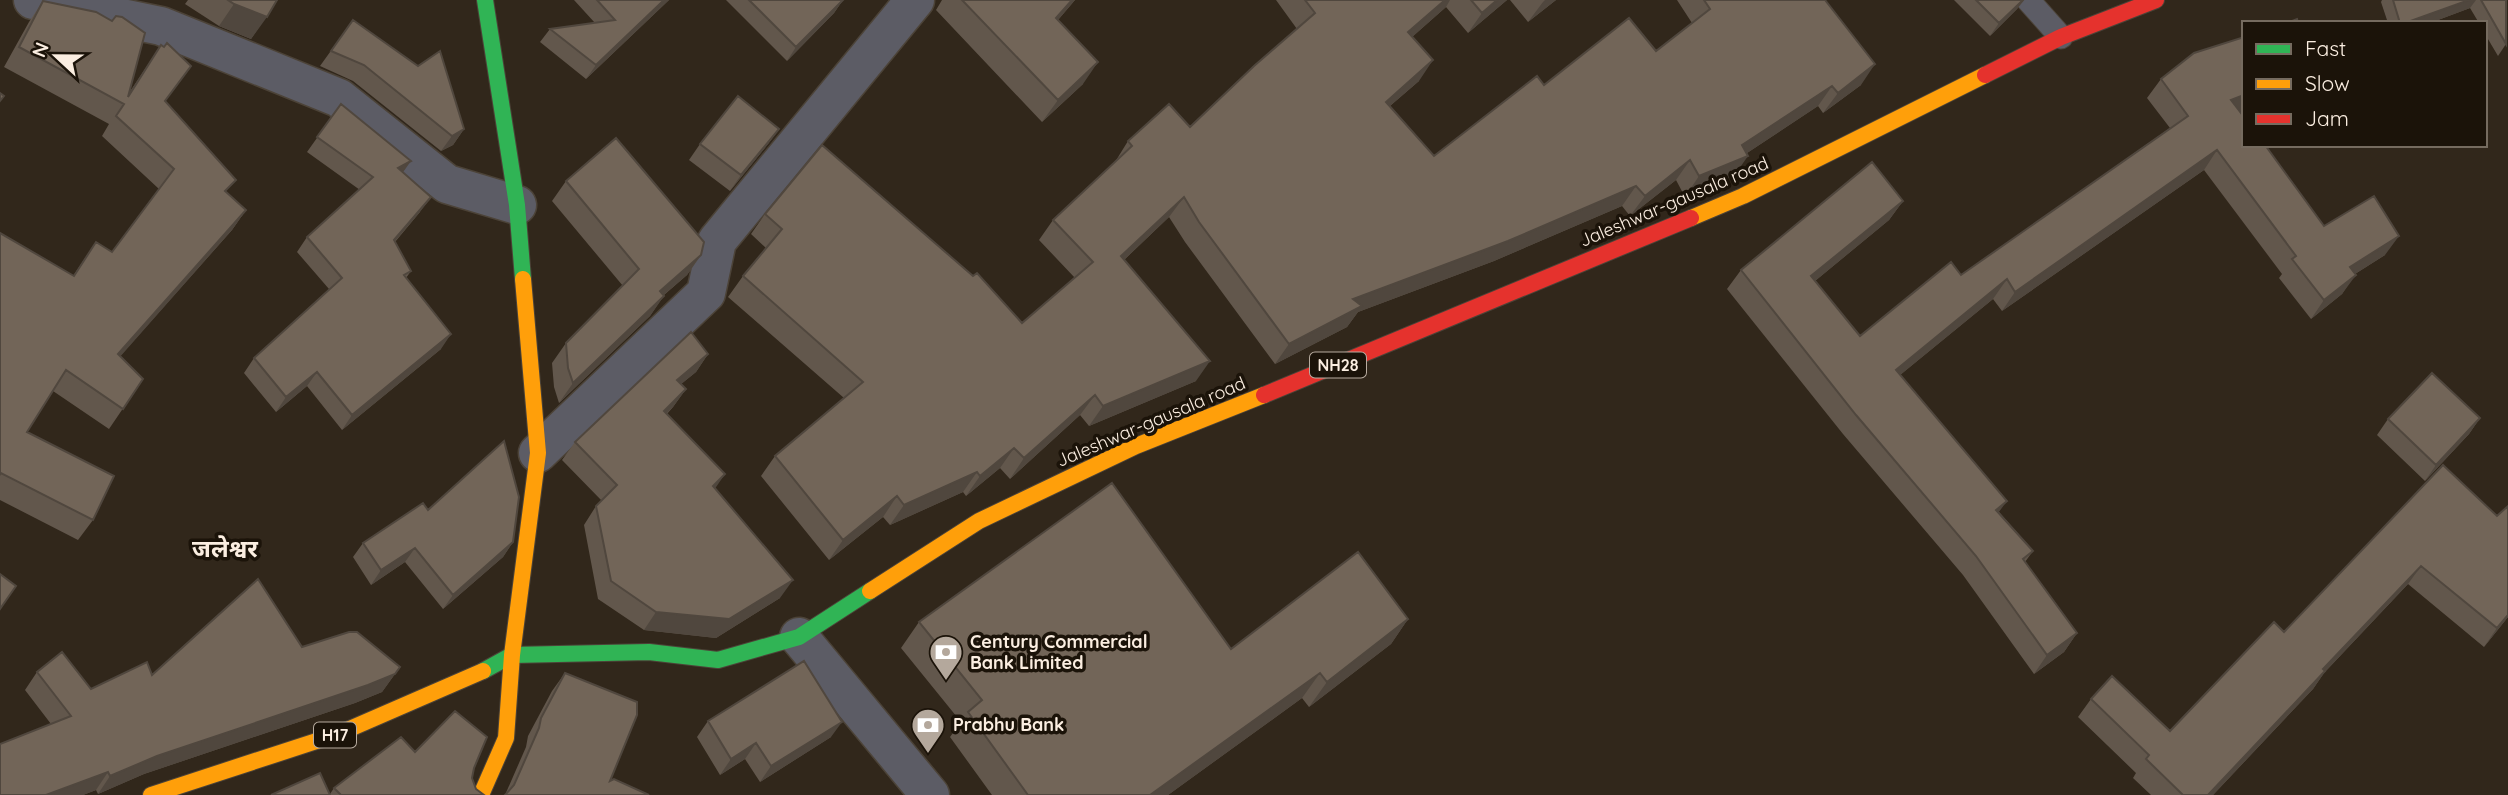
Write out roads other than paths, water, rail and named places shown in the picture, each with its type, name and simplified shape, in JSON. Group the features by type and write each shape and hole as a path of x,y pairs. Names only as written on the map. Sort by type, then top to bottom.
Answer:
{"main road":[{"path":"481,795 506,738 512,655 538,453 517,205 485,0"},
{"name":"Jaleshwar-gausala road","path":"151,795 338,734 463,681 512,655 649,652 718,660 799,638 979,521 1136,446 1338,365 1743,195 2061,37 2156,0"}],"street":[{"path":"33,0 161,26 340,98 447,184 517,205"},
{"path":"538,453 706,293 718,241 915,0"},
{"path":"799,638 930,795"}],"lane":[{"path":"2028,0 2061,37"}],"place":[{"name":"Century Commercial Bank Limited","path":"946,682"},
{"name":"Prabhu Bank","path":"928,755"}],"district":[{"name":"जलेश्वर","path":"225,549"}]}
